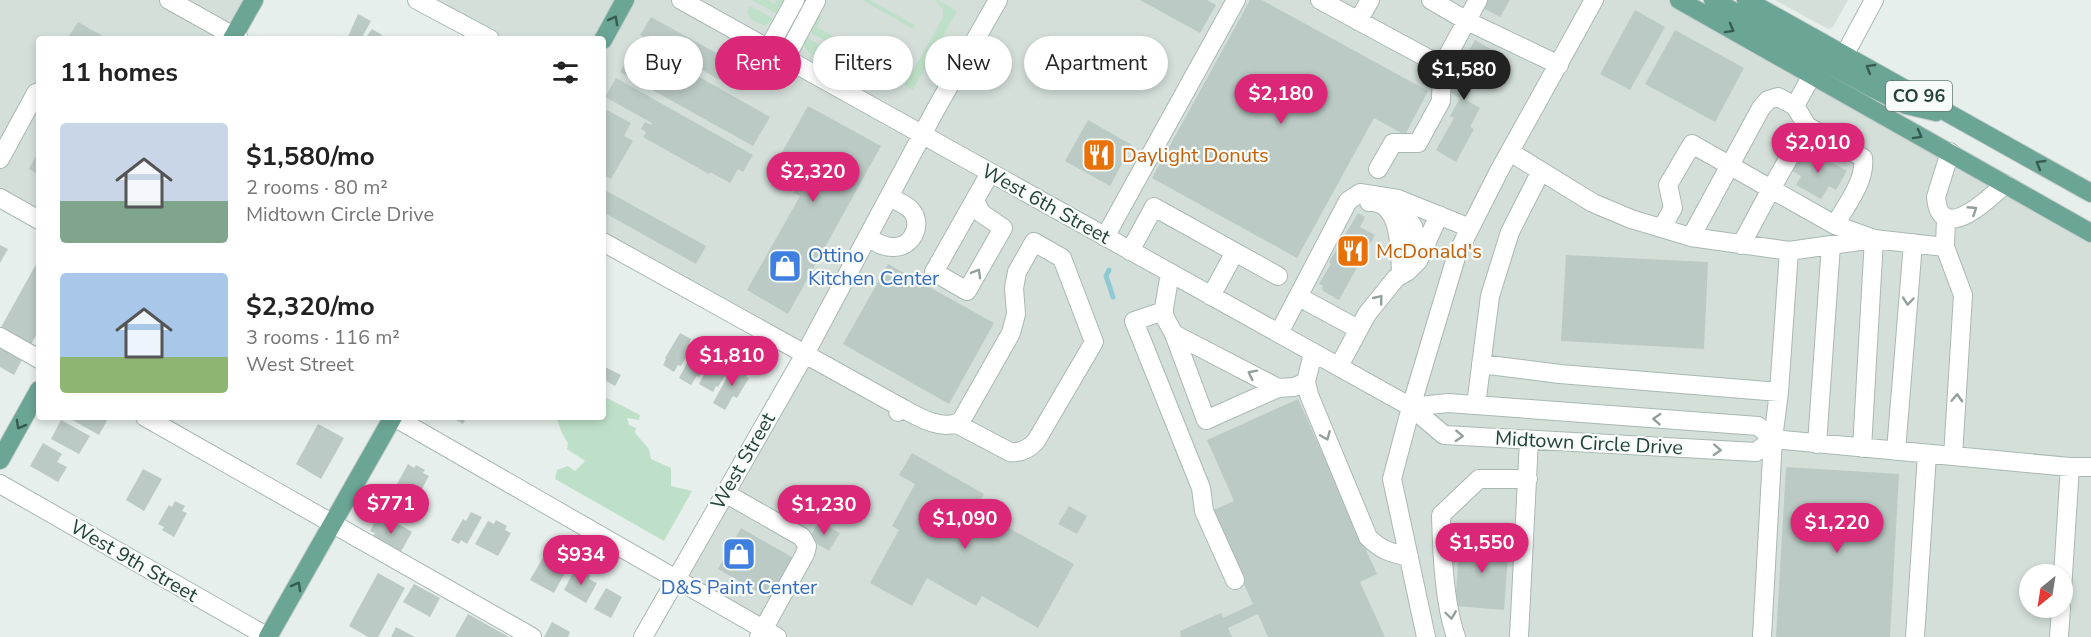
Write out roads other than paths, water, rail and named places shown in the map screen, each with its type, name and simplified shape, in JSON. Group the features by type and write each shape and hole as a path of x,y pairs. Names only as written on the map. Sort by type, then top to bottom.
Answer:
{"main road":[{"path":"236,36 254,0"},
{"path":"605,36 625,0"},
{"name":"CO 96","path":"1678,0 2091,233"},
{"path":"1713,0 1906,105 1955,116"},
{"name":"CO 96","path":"1746,0 2091,193"},
{"path":"0,460 36,395"},
{"path":"268,637 391,420"}],"street":[{"path":"168,0 231,36"},
{"path":"417,0 484,36"},
{"name":"West 6th Street","path":"681,0 745,36"},
{"path":"775,36 795,0"},
{"name":"West Street","path":"643,637 805,354 998,0"},
{"path":"1105,237 1236,0"},
{"path":"1320,0 1442,66"},
{"path":"1358,21 1370,0"},
{"path":"1431,0 1467,21 1559,65"},
{"path":"1378,169 1393,143 1418,143 1441,101 1442,66 1478,0"},
{"path":"1426,637 1392,479 1457,254 1594,0"},
{"path":"1845,54 1874,0"},
{"path":"798,36 816,2"},
{"name":"West 6th Street","path":"801,68 1411,407"},
{"path":"1795,106 1812,75"},
{"path":"0,159 36,93"},
{"path":"1691,237 1761,108 1768,100 1778,97 1795,106 1807,126 1863,158 1862,177 1835,225"},
{"path":"1741,245 1807,126"},
{"path":"1662,228 1672,208 1668,185 1692,144 1835,225 1874,239 1945,247"},
{"path":"1510,152 1593,203 1631,219 1691,237 1789,251 1874,239"},
{"path":"1950,152 1936,197 1936,205 1942,215 1955,220 1969,213 2005,184"},
{"path":"1476,405 1490,296 1510,232 1540,171"},
{"path":"975,200 981,213 1002,228 967,291 934,272 990,173"},
{"path":"1279,333 1348,201 1360,193 1398,199 1470,228"},
{"path":"868,238 893,248 908,243 916,230 914,214 909,208 890,197"},
{"path":"0,198 36,218"},
{"path":"1300,294 1315,283 1352,215 1361,205 1371,201 1382,203 1410,222 1415,232 1414,240 1401,270 1367,314 1339,366"},
{"path":"1130,251 1155,207 1278,276"},
{"path":"1401,270 1418,261 1439,215"},
{"path":"1947,217 1945,247 1963,295 1953,456"},
{"path":"1862,448 1874,239"},
{"path":"606,244 805,354 900,410 943,425 957,424 1010,452 1017,453 1031,447 1036,441 1094,342 1062,258 1034,242 1017,272 1014,288 1016,314 1011,333 961,421 957,424"},
{"path":"1896,451 1912,243"},
{"path":"1817,444 1831,245"},
{"path":"1762,637 1773,440 1779,392 1789,251"},
{"path":"1211,296 1235,252"},
{"path":"1170,273 1163,314 1174,334 1206,420"},
{"path":"1300,294 1358,329"},
{"path":"1164,310 1134,321 1201,488 1204,511 1235,580"},
{"path":"1174,334 1278,388"},
{"path":"0,337 36,357"},
{"path":"1313,352 1306,382 1309,395 1368,537 1385,551 1409,557"},
{"path":"1481,364 1560,374 1779,392"},
{"path":"1178,432 1278,388 1294,387 1306,382"},
{"name":"Midtown Circle Drive","path":"1411,407 1448,402 1758,426 1773,440 2091,467"},
{"name":"Midtown Circle Drive","path":"1411,407 1444,435 1756,452 1773,440"},
{"path":"150,420 532,637"},
{"path":"398,420 675,578 766,634 807,546 802,537 725,493"},
{"path":"1519,637 1529,440"},
{"path":"1915,637 1927,454"},
{"path":"2064,564 2070,467"},
{"path":"1456,637 1451,623 1441,515 1479,479 1528,479"},
{"name":"West 9th Street","path":"0,484 268,637"},
{"path":"2060,637 2061,618"}],"waterway":[{"path":"1109,270 1106,276 1113,297"}],"place":[{"name":"Daylight Donuts","path":"1099,155"},
{"name":"McDonald's","path":"1353,251"},
{"name":"Ottino Kitchen Center","path":"785,266"},
{"name":"D&S Paint Center","path":"739,554"}]}
